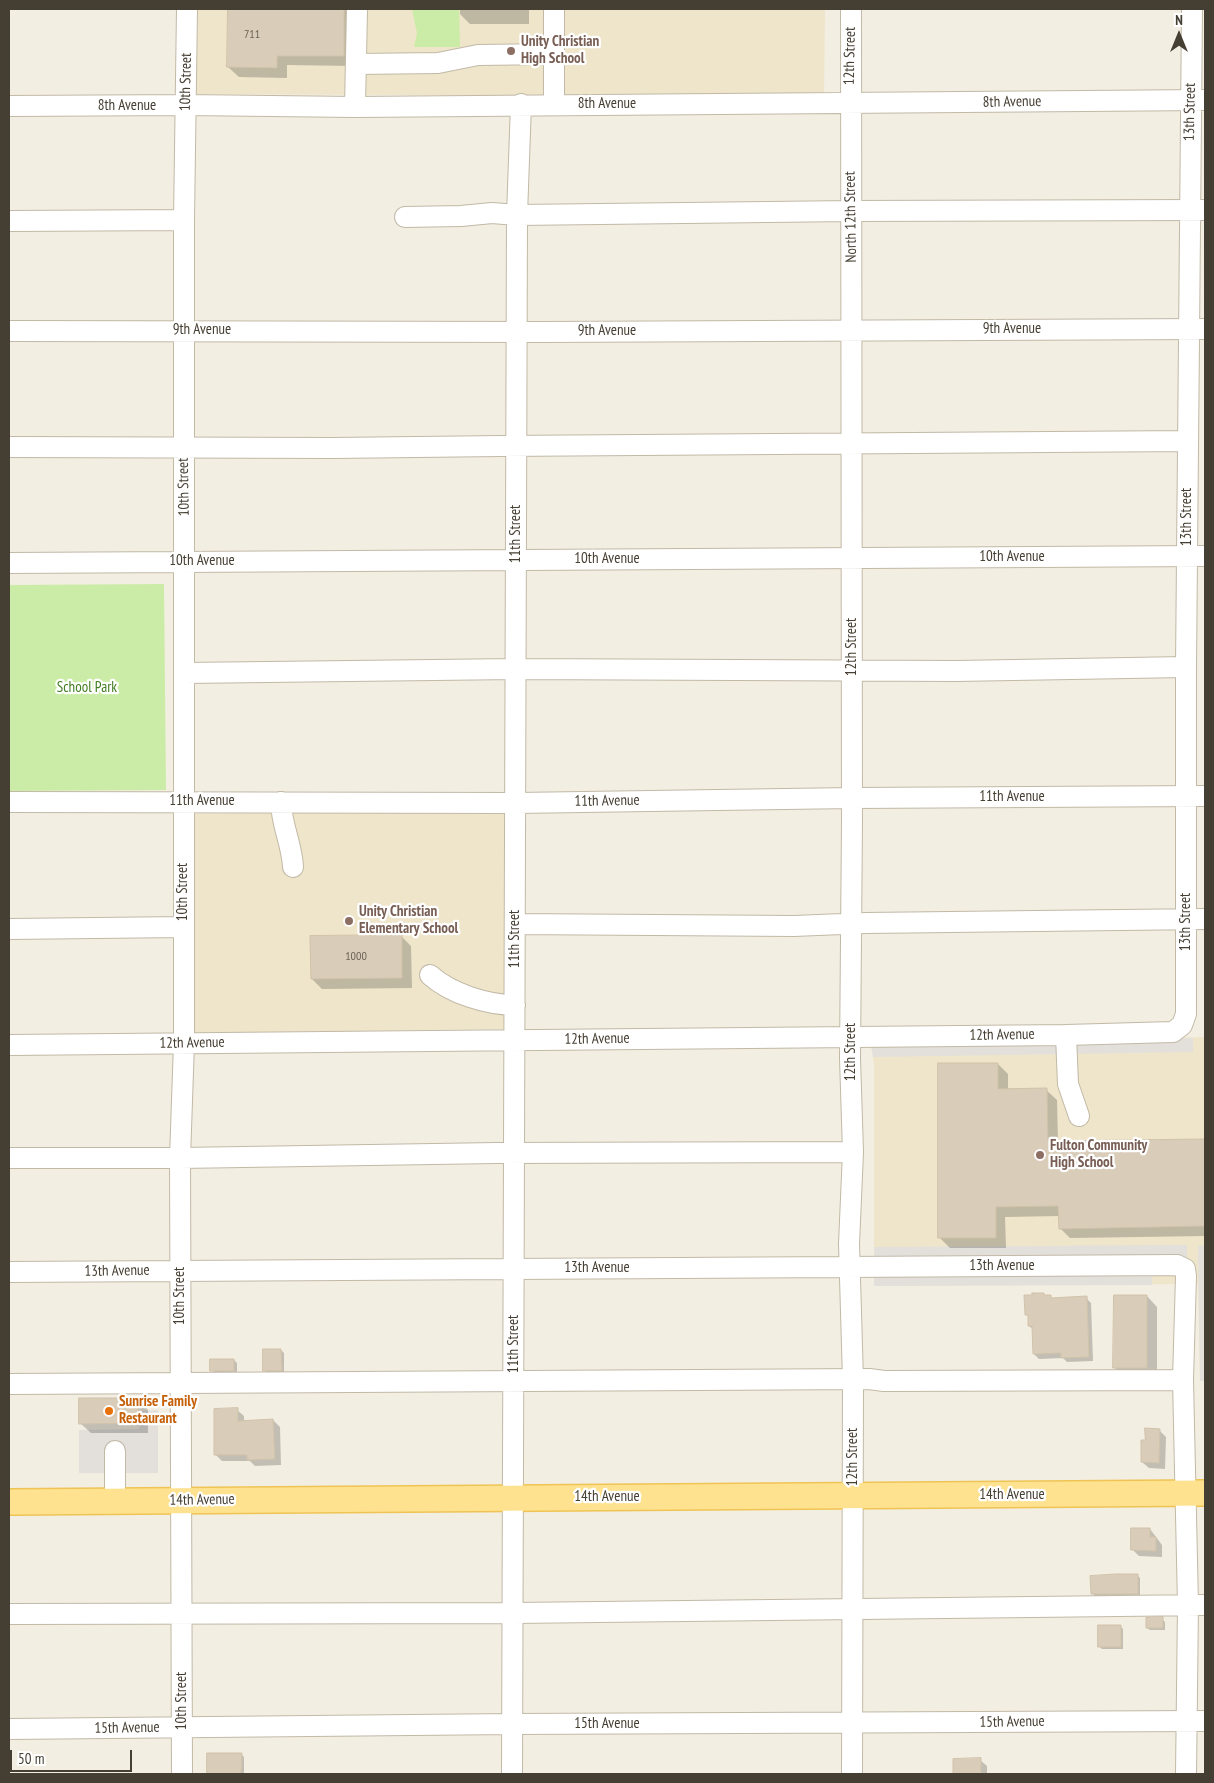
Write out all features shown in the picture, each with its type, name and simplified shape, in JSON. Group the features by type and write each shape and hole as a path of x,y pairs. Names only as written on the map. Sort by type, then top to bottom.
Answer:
{"main road":[{"name":"14th Avenue","path":"9,1502 1195,1493"}],"street":[{"name":"10th Street","path":"182,1774 180,1158 184,1043 184,220 187,9"},
{"path":"355,107 357,9"},
{"path":"554,9 554,104"},
{"name":"12th Street","path":"850,104 851,9"},
{"name":"13th Street","path":"1182,1025 1186,1014 1196,919 1196,796 1186,667 1196,556 1187,441 1197,328 1198,100 1192,9"},
{"path":"356,64 438,63 478,55 554,54"},
{"name":"8th Avenue","path":"9,106 186,105 355,107 521,104 850,104 1198,100"},
{"name":"11th Street","path":"512,1774 517,332 521,104"},
{"name":"North 12th Street","path":"850,104 852,330"},
{"path":"405,217 461,216 492,213 518,215 851,211 1197,210"},
{"path":"9,221 184,220"},
{"name":"9th Avenue","path":"9,331 517,332 1197,328"},
{"name":"12th Street","path":"852,330 852,1152 849,1244 853,1380 852,1774"},
{"path":"9,447 332,448 1187,441"},
{"name":"10th Avenue","path":"9,563 1196,556"},
{"path":"184,673 516,669 956,671 1186,667"},
{"name":"11th Avenue","path":"9,802 516,803 852,798 1196,796"},
{"path":"281,802 282,817 292,850 293,867"},
{"path":"516,924 794,926 852,923 1196,919"},
{"path":"9,929 183,927"},
{"path":"430,975 449,989 498,1005 515,1005"},
{"name":"12th Avenue","path":"9,1045 1066,1035 1173,1032 1182,1025"},
{"path":"1066,1035 1068,1084 1079,1116"},
{"path":"9,1158 180,1158 497,1153 852,1152"},
{"name":"13th Avenue","path":"9,1272 1177,1265 1185,1269 1186,1276 1183,1380"},
{"path":"9,1384 1183,1380 1195,1493 1197,1605 1196,1721 1186,1774"},
{"path":"115,1451 115,1501"},
{"path":"9,1614 513,1613 1197,1605"},
{"name":"15th Avenue","path":"9,1729 512,1724 1196,1721"}],"shaded area":[{"name":"Unity Christian High School","path":"198,9 825,9 824,97 196,94"},
{"name":"Unity Christian Elementary School","path":"505,810 506,1029 192,1033 193,814"},
{"name":"Fulton Community High School","path":"1205,1037 1205,1381 1200,1381 1198,1284 874,1286 874,1064 871,1045"},
{"path":"1193,1038 1193,1052 873,1057 871,1045"},
{"path":"1187,1245 1187,1261 875,1262 874,1247"},
{"path":"1205,1245 1205,1381 1200,1381 1198,1246"},
{"path":"1153,1271 1152,1285 874,1286 874,1272"},
{"path":"158,1410 158,1473 79,1473 79,1430 139,1429 140,1411"}],"green space":[{"path":"412,9 459,9 460,47 414,47 417,33"},
{"name":"School Park","path":"164,584 166,790 9,791 9,585"}],"building":[{"path":"228,9 344,9 344,56 277,56 277,68 227,67"},
{"path":"402,935 402,978 311,979 310,936"},
{"path":"938,1063 998,1063 998,1089 1047,1088 1048,1141 1205,1139 1205,1226 1059,1229 1058,1206 996,1207 996,1238 938,1238"},
{"path":"1032,1293 1044,1293 1044,1295 1051,1295 1051,1298 1087,1296 1089,1357 1061,1358 1061,1353 1033,1354 1032,1326 1028,1326 1028,1315 1025,1315 1024,1295 1032,1295"},
{"path":"1114,1295 1147,1295 1147,1368 1113,1368"},
{"path":"263,1349 281,1349 282,1371 263,1371"},
{"path":"210,1359 234,1359 234,1371 210,1371"},
{"name":"Sunrise Family Restaurant","path":"79,1398 138,1398 138,1423 79,1424"},
{"path":"238,1408 238,1421 273,1419 275,1459 247,1460 247,1455 214,1455 214,1409"},
{"path":"1145,1428 1160,1429 1159,1463 1141,1462 1141,1440 1145,1440"},
{"path":"1131,1528 1150,1528 1150,1537 1156,1537 1156,1551 1131,1550"},
{"path":"1138,1574 1138,1594 1091,1594 1090,1576"},
{"path":"1163,1617 1163,1628 1146,1628 1146,1618"},
{"path":"1098,1625 1121,1625 1121,1647 1098,1647"},
{"path":"207,1753 242,1753 241,1774 207,1774"},
{"path":"981,1758 981,1774 953,1774 953,1759"}],"place":[{"name":"Unity Christian High School","path":"511,51"},
{"name":"Unity Christian Elementary School","path":"349,921"},
{"name":"Fulton Community High School","path":"1040,1155"},
{"name":"Sunrise Family Restaurant","path":"109,1411"}]}
